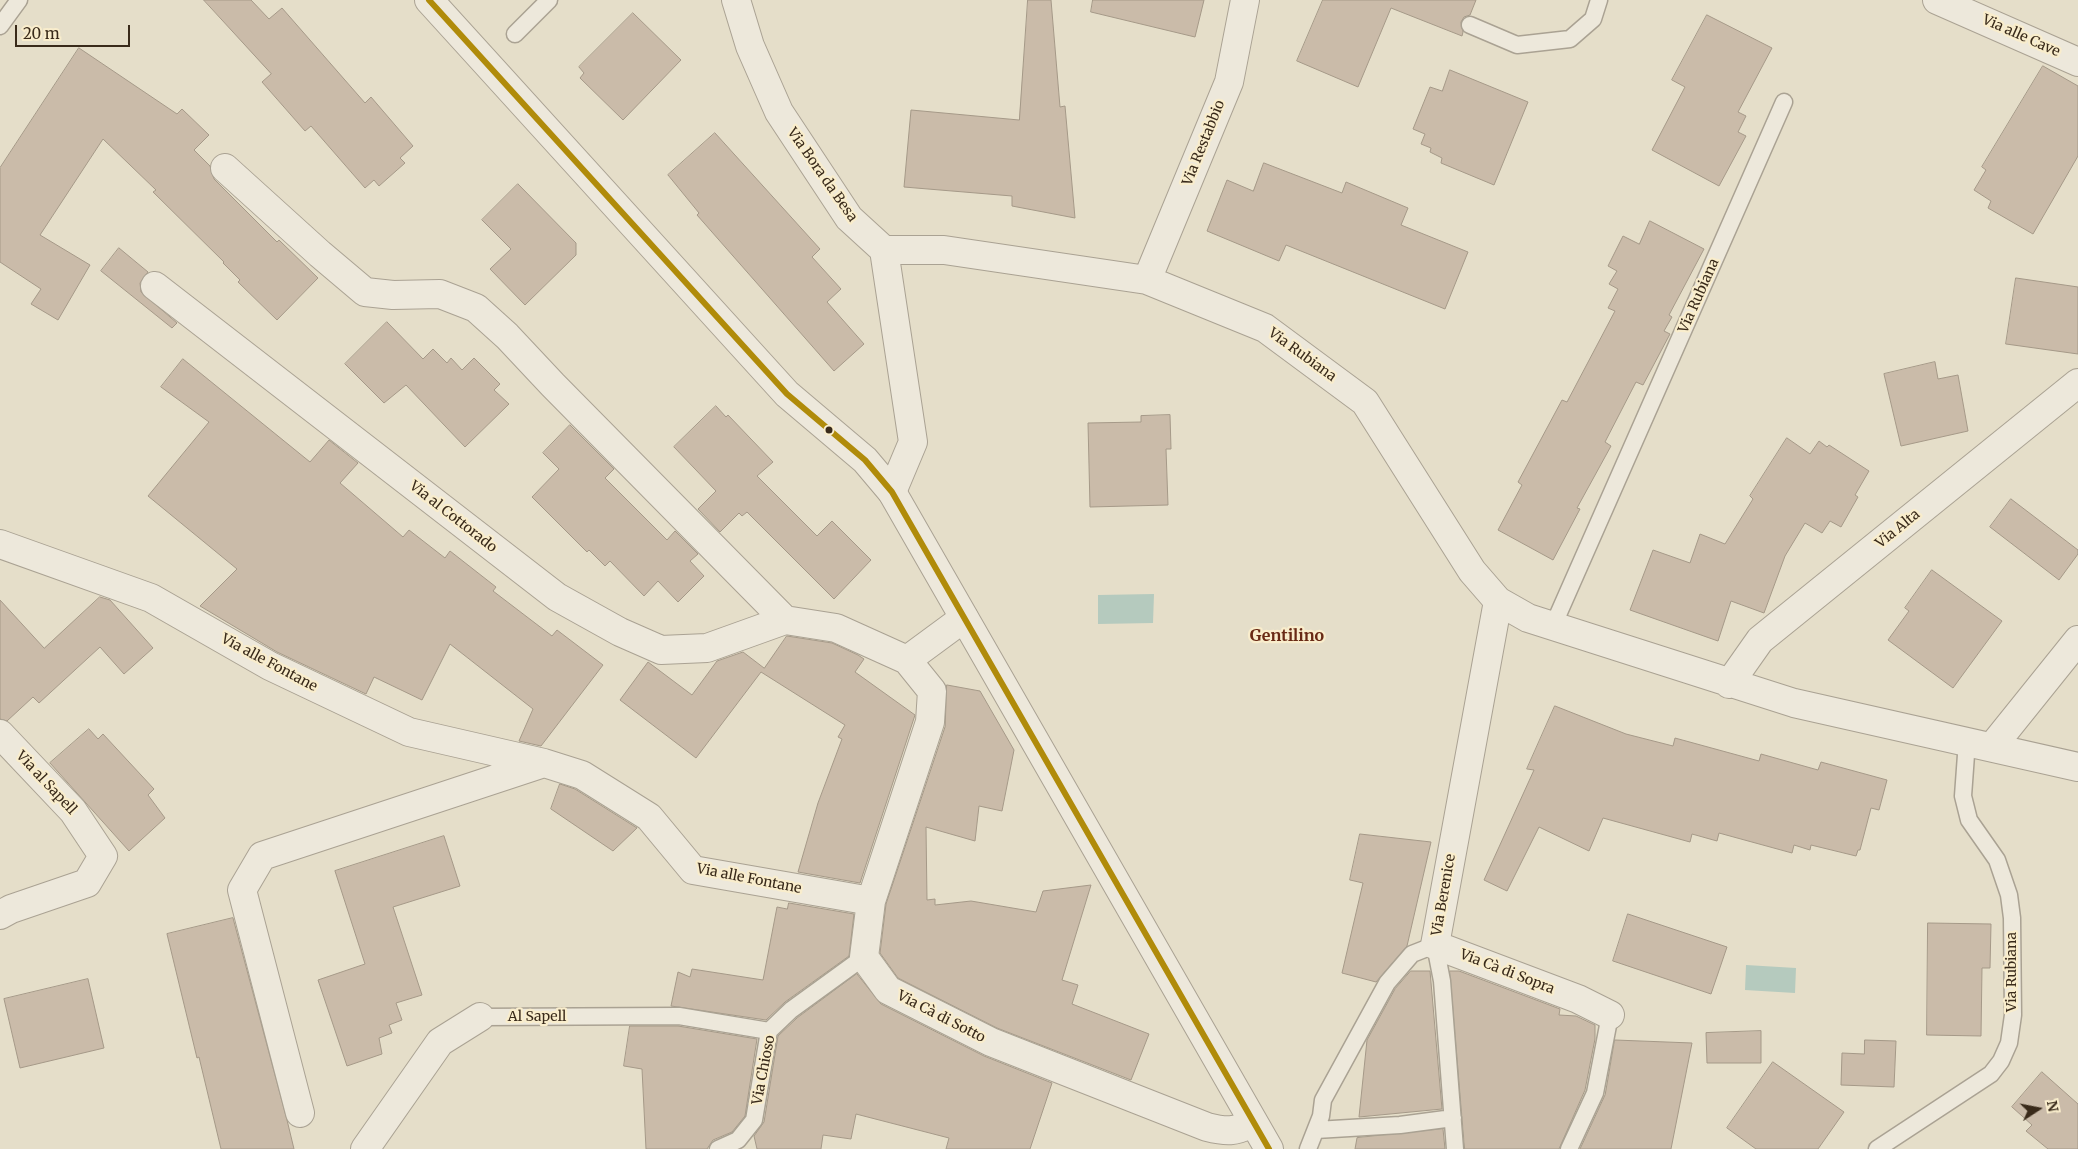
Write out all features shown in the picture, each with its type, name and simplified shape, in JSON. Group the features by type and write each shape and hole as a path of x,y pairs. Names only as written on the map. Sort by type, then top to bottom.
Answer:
{"street":[{"path":"429,0 787,394 865,460 892,492 1269,1149"},
{"name":"Via Bora da Besa","path":"736,0 750,46 779,112 849,218 884,250"},
{"name":"Via Restabbio","path":"1147,280 1229,82 1245,0"},
{"name":"Via alle Cave","path":"1937,0 2078,62"},
{"path":"225,168 320,254 366,292 393,295 440,294 476,308 507,336 785,620"},
{"path":"884,250 913,442 892,492"},
{"name":"Via Rubiana","path":"884,250 944,250 1147,280 1265,328 1365,402 1472,571 1498,601 1528,618 1729,684 1794,703 2078,767"},
{"name":"Via al Cottorado","path":"155,286 557,597 620,632 661,650 707,648 785,620 836,628 908,660"},
{"name":"Via Alta","path":"1729,684 1760,640 2078,383"},
{"name":"Via alle Fontane","path":"0,544 151,598 270,666 409,732 544,763 582,775 649,817 693,870 871,902"},
{"name":"Via Berenice","path":"1435,945 1498,601"},
{"path":"864,957 871,902 930,722 932,691 908,660 964,618"},
{"path":"1980,744 2078,640"},
{"name":"Via al Sapell","path":"0,734 73,811 103,856 87,883 11,909 0,915"},
{"path":"300,1113 242,890 262,856 544,763"},
{"name":"Via Cà di Sopra","path":"1435,945 1578,999 1610,1014"},
{"name":"Via Cà di Sotto","path":"864,957 888,990 992,1042 1206,1128 1235,1131 1253,1123"},
{"name":"Al Sapell","path":"365,1149 440,1042 480,1017"}],"lane":[{"path":"0,26 19,0"},
{"path":"515,34 549,0"},
{"path":"1470,25 1517,45 1570,39 1593,19 1599,0"},
{"name":"Via Rubiana","path":"1553,626 1784,102"},
{"name":"Via Rubiana","path":"1877,1149 1991,1074 2001,1062 2009,1043 2013,1015 2012,918 2009,895 1997,860 1969,820 1963,796 1980,744"},
{"name":"Via Berenice","path":"1308,1149 1316,1130 1324,1100 1387,983 1412,954 1435,945"},
{"name":"Via Cà di Sopra","path":"1435,945 1442,981 1456,1149"},
{"name":"Via Chioso","path":"718,1149 738,1140 754,1120 770,1032 791,1010 864,957"},
{"name":"Via Cà di Sopra","path":"1569,1149 1595,1093 1610,1014"},
{"name":"Al Sapell","path":"480,1017 679,1016 770,1032"},
{"path":"1316,1130 1400,1125 1453,1118"}],"shaded area":[{"path":"1154,594 1153,623 1098,624 1098,595"},
{"path":"1746,965 1796,968 1795,993 1745,990"}],"building":[{"path":"204,0 251,0 269,19 282,8 365,103 371,97 413,146 400,158 405,163 379,186 374,180 365,188 311,126 305,131 262,82 271,74"},
{"path":"1028,0 1051,0 1060,107 1065,106 1075,218 1012,206 1012,196 904,187 911,110 1019,120"},
{"path":"1093,0 1204,0 1195,37 1091,12"},
{"path":"1323,0 1476,0 1470,15 1464,17 1461,22 1462,36 1391,8 1358,87 1297,61"},
{"path":"633,13 681,60 623,120 580,78 584,73 579,67"},
{"path":"1707,15 1772,48 1738,112 1746,116 1738,132 1746,136 1719,186 1652,150 1685,87 1672,80"},
{"path":"79,48 177,114 182,109 209,135 194,150 210,166 214,179 277,242 279,240 318,278 277,320 238,282 240,280 224,262 153,192 156,190 103,139 40,235 90,265 58,320 31,304 41,289 0,262 0,168"},
{"path":"2043,66 2078,86 2078,156 2033,234 1988,208 1991,201 1974,190 1986,170 1982,167"},
{"path":"1450,70 1528,102 1494,185 1441,163 1442,158 1430,152 1431,148 1421,144 1425,134 1413,129 1430,87 1442,91"},
{"path":"715,133 820,249 812,257 841,289 827,302 864,344 834,371 697,215 699,213 668,175"},
{"path":"1264,163 1342,193 1346,182 1408,208 1401,225 1468,252 1445,309 1286,245 1279,261 1207,231 1227,180 1253,191"},
{"path":"518,184 576,243 576,255 525,305 490,269 511,249 482,220"},
{"path":"1650,221 1704,249 1669,315 1672,317 1664,331 1670,334 1643,385 1636,382 1605,442 1611,446 1577,508 1580,509 1553,560 1498,530 1522,485 1518,482 1562,400 1567,402 1615,311 1608,308 1618,289 1609,284 1617,271 1608,266 1623,236 1639,244"},
{"path":"119,248 148,272 140,283 141,292 177,323 172,328 101,271"},
{"path":"2016,278 2078,287 2078,354 2006,344"},
{"path":"387,322 423,359 433,349 447,363 451,358 462,370 474,358 500,384 494,390 509,404 465,447 406,385 384,403 345,364"},
{"path":"183,359 310,462 329,440 358,463 340,483 403,537 409,530 445,558 450,551 496,587 493,591 552,636 557,630 603,665 541,746 519,741 533,709 450,644 422,700 374,677 366,694 277,652 200,606 237,569 148,496 209,422 161,387"},
{"path":"1935,362 1938,379 1958,375 1968,431 1901,446 1884,374"},
{"path":"716,406 726,417 728,415 773,462 757,476 817,536 832,521 871,560 834,599 747,512 742,516 739,513 720,532 698,509 716,491 674,447"},
{"path":"1170,415 1171,449 1166,449 1168,505 1090,507 1088,423 1141,422 1141,416"},
{"path":"570,425 614,469 605,478 667,540 675,531 698,554 690,561 704,576 678,602 658,581 644,596 610,561 605,566 589,550 587,552 532,497 559,469 543,453"},
{"path":"1787,438 1810,454 1819,441 1827,447 1829,445 1869,471 1855,495 1858,497 1841,527 1830,521 1822,533 1805,523 1785,556 1764,613 1731,601 1718,641 1630,610 1653,550 1690,563 1700,534 1725,544 1753,499 1750,496"},
{"path":"2011,499 2078,550 2078,554 2059,580 1990,527"},
{"path":"1932,570 2002,621 1953,688 1888,640 1909,611 1905,608"},
{"path":"100,597 110,600 153,648 124,674 100,647 39,703 33,697 7,721 0,719 0,600 44,648"},
{"path":"787,636 832,643 858,655 864,659 855,672 915,715 860,883 798,872 818,803 842,739 838,737 845,725 761,672 696,758 620,700 648,662 692,695 717,661 743,652 764,668"},
{"path":"947,685 980,691 1014,750 1002,811 979,806 975,841 926,827 927,900 935,899 935,905 971,901 1036,912 1043,891 1091,885 1062,980 1078,985 1072,1004 1149,1034 1131,1080 997,1028 898,978 880,953 886,904 945,727"},
{"path":"1555,706 1626,734 1673,746 1675,738 1759,761 1761,754 1818,770 1821,762 1887,780 1879,810 1871,808 1860,850 1858,850 1856,856 1811,845 1810,850 1794,845 1792,853 1719,833 1717,841 1692,834 1690,842 1603,818 1589,851 1539,827 1507,891 1484,880 1534,770 1527,769"},
{"path":"89,729 98,739 103,734 154,789 148,795 165,818 129,851 50,763"},
{"path":"560,784 575,789 637,828 613,851 551,809"},
{"path":"1360,834 1431,842 1407,946 1376,982 1342,973 1363,883 1350,880"},
{"path":"444,836 460,886 393,907 422,995 396,1003 402,1020 389,1025 392,1033 379,1038 382,1054 347,1066 318,980 365,964 335,871"},
{"path":"789,903 854,914 849,956 785,1002 766,1020 671,1006 678,972 690,977 692,969 763,980 777,907 787,909"},
{"path":"1628,914 1727,947 1711,994 1613,961"},
{"path":"233,918 294,1149 221,1149 167,934"},
{"path":"1928,923 1991,924 1990,968 1982,968 1981,1036 1927,1035"},
{"path":"1411,971 1430,971 1442,1109 1359,1117 1367,1040 1395,989"},
{"path":"1450,971 1459,971 1560,1009 1559,1015 1576,1016 1595,1025 1595,1039 1585,1090 1559,1149 1465,1149"},
{"path":"857,974 881,1004 984,1056 1052,1083 1030,1149 946,1149 949,1138 856,1114 851,1139 823,1135 821,1149 757,1149 754,1136 764,1122 778,1036 797,1018"},
{"path":"88,979 104,1048 20,1068 4,999"},
{"path":"630,1026 678,1026 757,1039 745,1116 732,1132 713,1140 707,1149 646,1149 642,1069 624,1066"},
{"path":"1761,1031 1761,1063 1707,1063 1706,1033"},
{"path":"1615,1040 1692,1043 1671,1149 1580,1149 1605,1095"},
{"path":"1865,1040 1896,1041 1894,1087 1841,1085 1842,1053 1864,1054"},
{"path":"1773,1062 1844,1112 1818,1149 1756,1149 1727,1128"},
{"path":"2042,1072 2078,1104 2078,1149 2048,1149 2026,1131 2032,1125 2012,1107"},
{"path":"1443,1129 1445,1149 1355,1149 1357,1138"}],"transit line":[{"path":"429,0 787,394 865,460 892,492 1269,1149"}],"district":[{"name":"Gentilino","path":"1287,636"}]}
